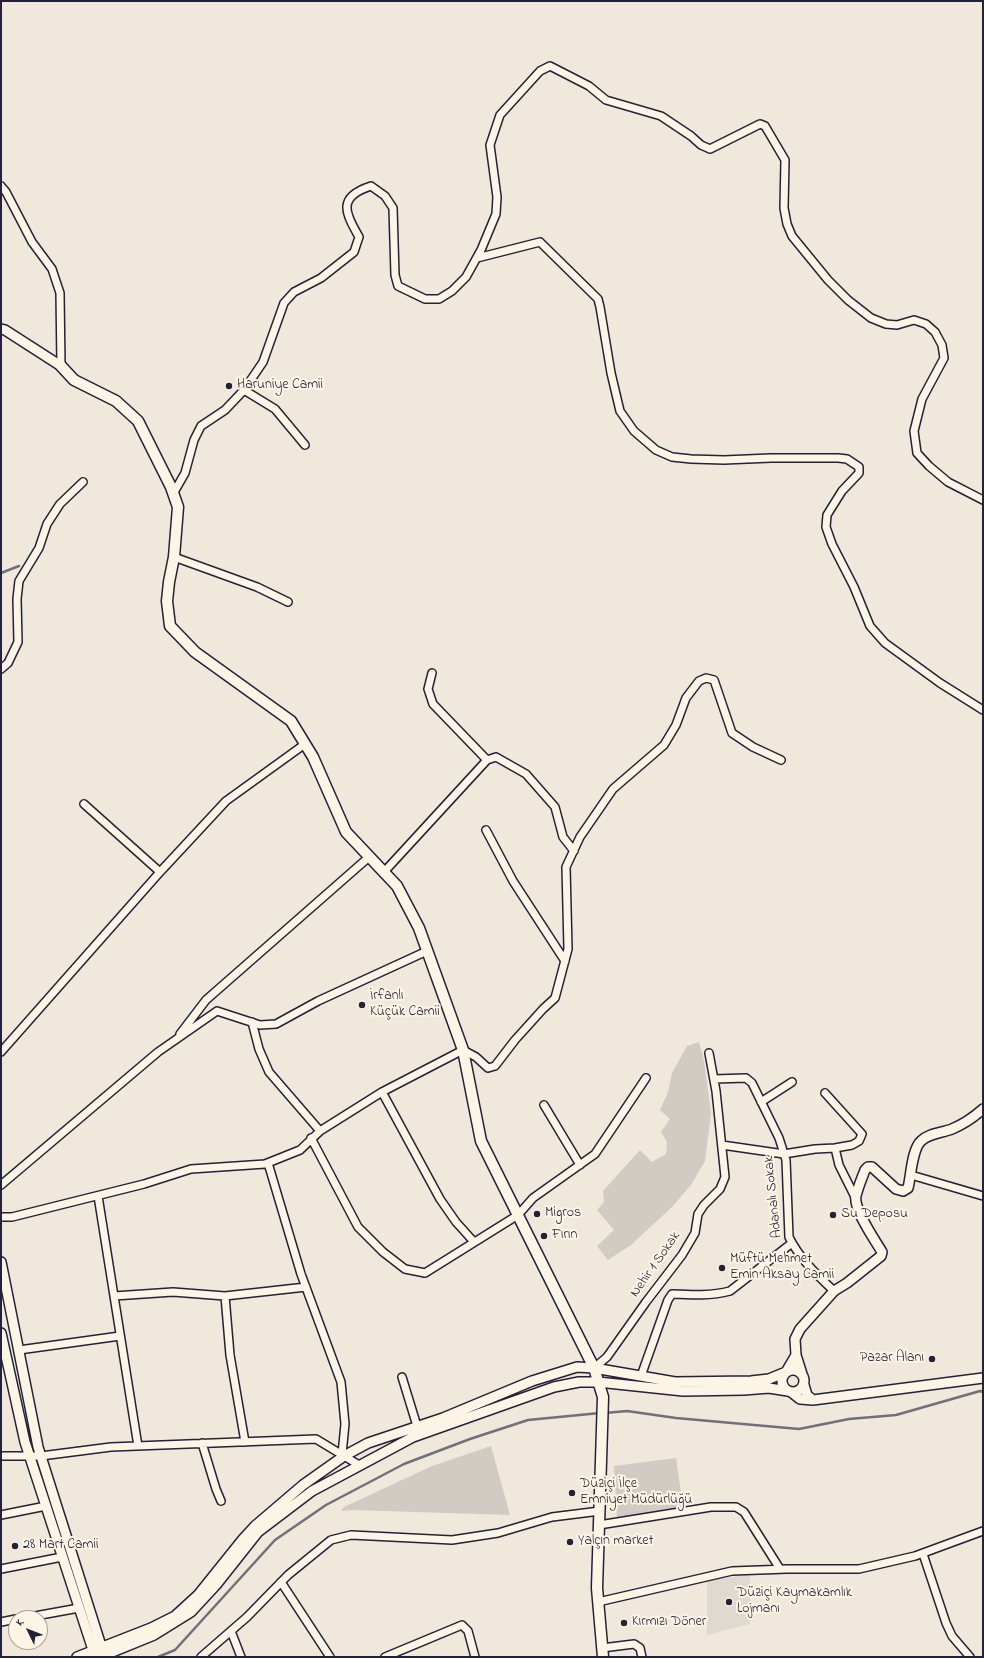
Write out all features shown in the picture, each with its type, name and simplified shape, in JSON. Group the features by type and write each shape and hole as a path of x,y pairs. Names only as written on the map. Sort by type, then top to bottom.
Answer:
{"main road":[{"path":"61,366 74,380 116,401 138,421 173,494 178,507 174,557 167,601 170,626 195,652 291,721 313,757 346,832 397,886 419,928 463,1050 481,1141 594,1368 603,1397 597,1588 603,1653"}],"street":[{"path":"173,494 185,473 194,440 201,426 225,410 244,390 262,362 284,303 294,292 321,278 354,252 359,237 349,219 346,207 349,199 360,190 371,186 385,196 393,208 395,276 398,286 425,299 439,299 452,291 466,277 477,258 496,214 496,181 490,145 500,115 540,71 550,66 589,86 606,100 660,116 691,136 701,145 710,149 760,124 765,126 785,160 783,178 784,208 787,224 792,236 828,280 848,300 871,318 886,324 897,325 914,320 926,324 935,332 942,345 944,358 922,399 914,431 917,453 929,466 948,482 983,500"},
{"path":"1,186 6,192 32,242 52,269 60,293 61,366"},
{"path":"477,258 540,242 598,299 611,373 620,411 634,431 656,450 672,457 691,459 724,460 838,458 848,459 859,467 859,474 842,491 827,515 826,527 832,544 854,587 870,626 885,643 940,684 983,710"},
{"path":"1,329 25,342 61,366"},
{"path":"244,390 275,409 305,445"},
{"path":"1,669 8,663 18,642 17,599 19,581 39,548 47,524 60,504 83,482"},
{"path":"174,557 257,587 288,602"},
{"path":"432,674 428,689 433,704 487,760"},
{"path":"1,1217 12,1217 98,1196 191,1169 265,1164 300,1150 320,1130 382,1092 463,1050 476,1057 488,1068 495,1066 515,1040 555,998 568,949 566,867 580,837 612,789 664,745 676,725 686,698 699,681 706,678 714,680 722,699 732,733 752,747 781,760"},
{"path":"1,1052 160,872 226,801 305,744"},
{"path":"384,872 405,851 487,760 496,757 526,774 555,807 563,837 574,851"},
{"path":"84,804 160,872"},
{"path":"486,830 512,881 565,960"},
{"path":"177,1039 206,1000 369,857"},
{"path":"1,1185 158,1052 217,1011 260,1026 276,1024 318,1001 427,951"},
{"path":"252,1022 259,1049 269,1072 320,1130"},
{"name":"Nehir 1 Sokak","path":"594,1368 607,1357 682,1255 695,1233 698,1214 704,1205 720,1189 725,1177 714,1079 709,1053"},
{"path":"311,1138 358,1227 383,1252 404,1269 425,1273 518,1215 533,1198 595,1154 646,1078"},
{"name":"Adanalı Sokak","path":"714,1079 746,1078 752,1083 779,1138 786,1160 789,1237 817,1276 834,1291"},
{"path":"761,1102 792,1082"},
{"path":"382,1092 440,1199 456,1222 474,1242"},
{"path":"722,1145 784,1154 815,1148 835,1148 852,1145 859,1141 862,1134 825,1093"},
{"path":"544,1105 580,1165"},
{"path":"855,1197 865,1170 868,1167 872,1167 896,1190 903,1191 908,1188 915,1152 921,1141 937,1132 952,1129 969,1120 983,1109"},
{"path":"813,1400 807,1395 804,1385 805,1381 796,1355 795,1339 800,1329 834,1291 880,1256 882,1252 856,1204 855,1197 839,1165 835,1148"},
{"path":"268,1163 306,1287 341,1382 345,1424 343,1455"},
{"path":"911,1175 983,1196"},
{"path":"98,1196 138,1446"},
{"path":"641,1376 668,1300 672,1294 694,1296 719,1294 730,1290 792,1243"},
{"path":"1,1262 41,1456 100,1654"},
{"path":"114,1296 173,1292 225,1296 306,1287"},
{"path":"225,1296 230,1355 246,1442"},
{"path":"1,1333 29,1456 79,1608 100,1654"},
{"path":"19,1350 120,1336"},
{"path":"796,1355 781,1382 785,1389 800,1398 813,1400 983,1378"},
{"path":"100,1654 175,1616 198,1596 255,1526 303,1485 343,1455 368,1443 443,1418 532,1381 577,1367 594,1368 675,1382 751,1381 769,1379 792,1369 802,1374"},
{"path":"402,1377 417,1426"},
{"path":"77,1657 100,1654 154,1635 191,1612 216,1585 258,1532 312,1491 413,1437 554,1388 578,1382 598,1382 683,1391 769,1388 790,1392 799,1391 804,1385"},
{"path":"1,1456 41,1456 111,1447 316,1439 359,1465"},
{"path":"202,1443 221,1501"},
{"path":"1,1516 46,1506"},
{"path":"600,1524 711,1507 736,1507 744,1512 780,1569"},
{"path":"201,1657 247,1617 281,1582 331,1540 351,1535 452,1540 498,1533 552,1517 600,1511"},
{"path":"598,1602 732,1571 780,1569 859,1569 923,1554 983,1531"},
{"path":"923,1554 946,1623 952,1636 970,1657"},
{"path":"1,1569 62,1557"},
{"path":"281,1582 330,1657"},
{"path":"48,1614 79,1608"},
{"path":"385,1657 462,1625 468,1631 475,1657"},
{"path":"231,1631 241,1657"},
{"path":"603,1653 634,1644 640,1648 642,1657"}],"shaded area":[{"path":"699,1042 704,1061 711,1113 705,1161 691,1185 672,1207 631,1245 608,1260 597,1246 614,1230 597,1210 604,1202 603,1191 640,1150 652,1162 666,1154 667,1142 661,1132 670,1119 660,1110 668,1092 672,1073 687,1046"},
{"path":"491,1446 510,1515 352,1510 341,1511 344,1507 432,1466"},
{"path":"676,1458 683,1507 617,1520 614,1466"},
{"name":"Düziçi Kaymakamlık Lojmanı","path":"750,1575 750,1624 707,1635 707,1580"}],"waterway":[{"path":"1,573 19,566"},
{"path":"605,1413 627,1411 676,1418 799,1429 849,1419 896,1415 980,1391 983,1392"},
{"path":"158,1657 175,1650 275,1540 326,1505 404,1464 470,1439 528,1420 600,1413"}],"place":[{"name":"Haruniye Camii","path":"229,386"},
{"name":"İrfanlı Küçük Camii","path":"362,1005"},
{"name":"Migros","path":"537,1214"},
{"name":"Su Deposu","path":"833,1215"},
{"name":"Fırın","path":"544,1236"},
{"name":"Müftü Mehmet Emin Aksay Camii","path":"722,1268"},
{"name":"Pazar Alanı","path":"932,1359"},
{"name":"Düziçi İlçe Emniyet Müdürlüğü","path":"572,1493"},
{"name":"Yalçın market","path":"570,1542"},
{"name":"28 Mart Camii","path":"15,1546"},
{"name":"Düziçi Kaymakamlık Lojmanı","path":"729,1602"},
{"name":"Kırmızı Döner","path":"624,1623"}]}
